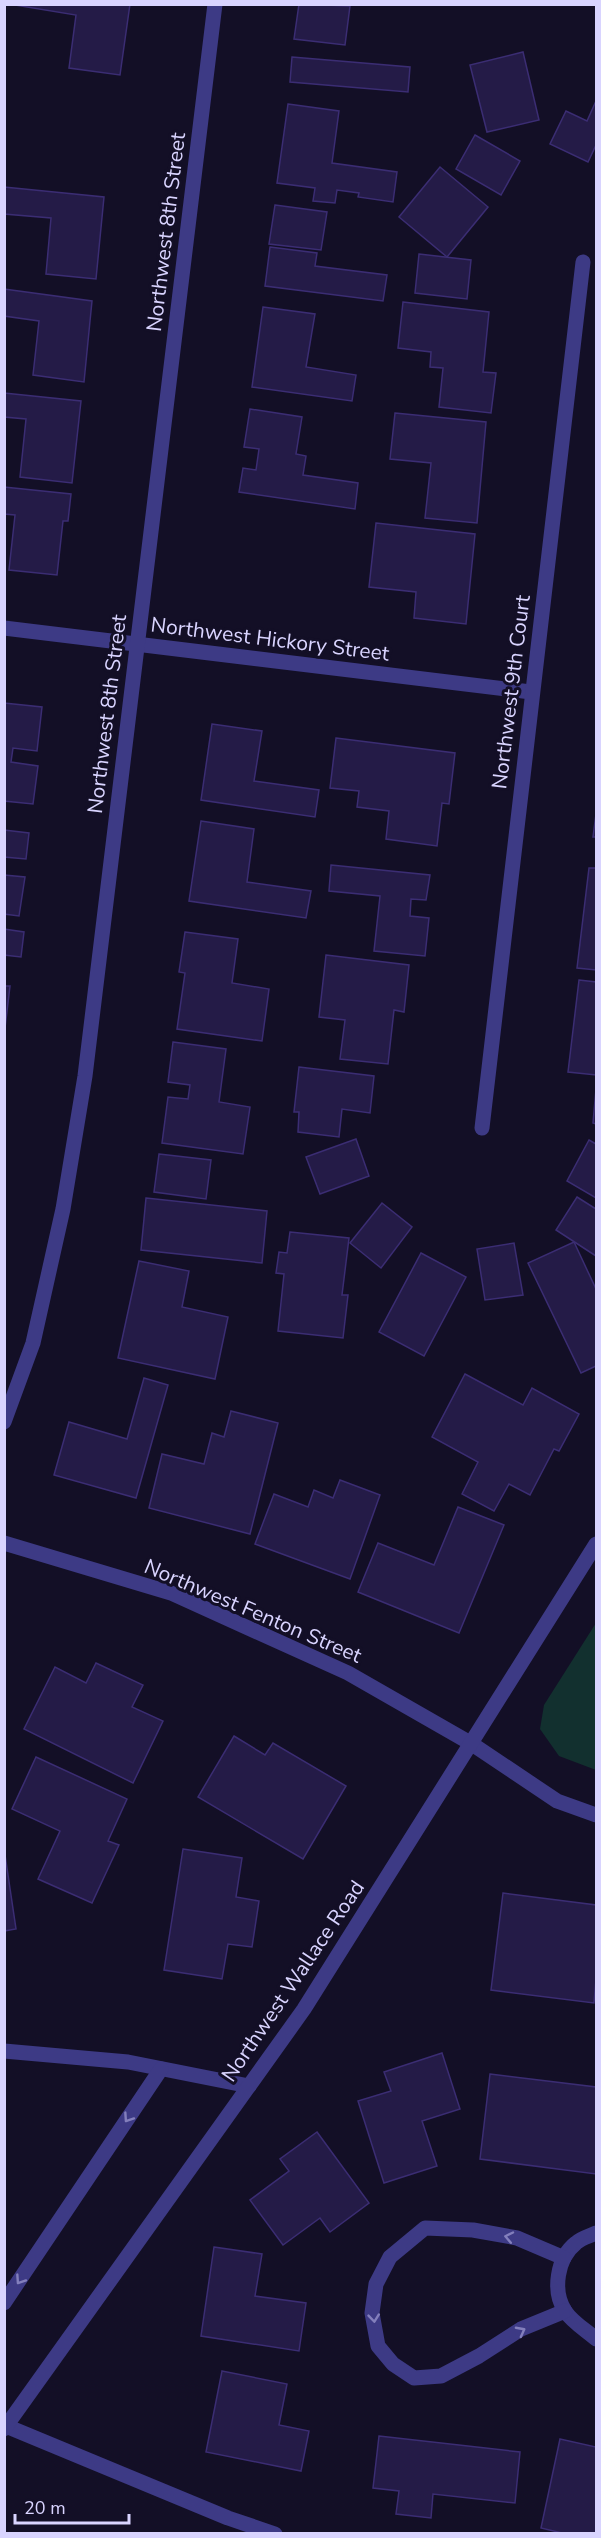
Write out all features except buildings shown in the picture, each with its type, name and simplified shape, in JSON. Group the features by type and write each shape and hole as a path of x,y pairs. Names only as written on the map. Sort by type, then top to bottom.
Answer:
{"street":[{"name":"Northwest 8th Street","path":"4,1422 33,1343 63,1209 85,1076 215,4"},
{"name":"Northwest 9th Court","path":"482,1128 531,692 583,262"},
{"name":"Northwest Hickory Street","path":"4,628 531,692"},
{"name":"Northwest Fenton Street","path":"4,1543 171,1593 348,1673 472,1744 557,1801 597,1815"},
{"name":"Northwest Wallace Road","path":"5,2427 304,2009 597,1544"},
{"path":"4,2051 128,2062 249,2086"},
{"path":"4,2303 161,2069"},
{"path":"564,2258 517,2238 473,2230 425,2228 390,2257 376,2284 372,2313 378,2346 393,2364 414,2378 441,2376 521,2329 565,2311"},
{"path":"597,2233 576,2243 564,2258 558,2274 558,2291 565,2311 597,2339"},
{"path":"5,2427 228,2518 275,2534"},
{"path":"222,2534 228,2518"}],"green space":[{"path":"596,1623 596,1770 559,1756 540,1729 544,1705"}]}
